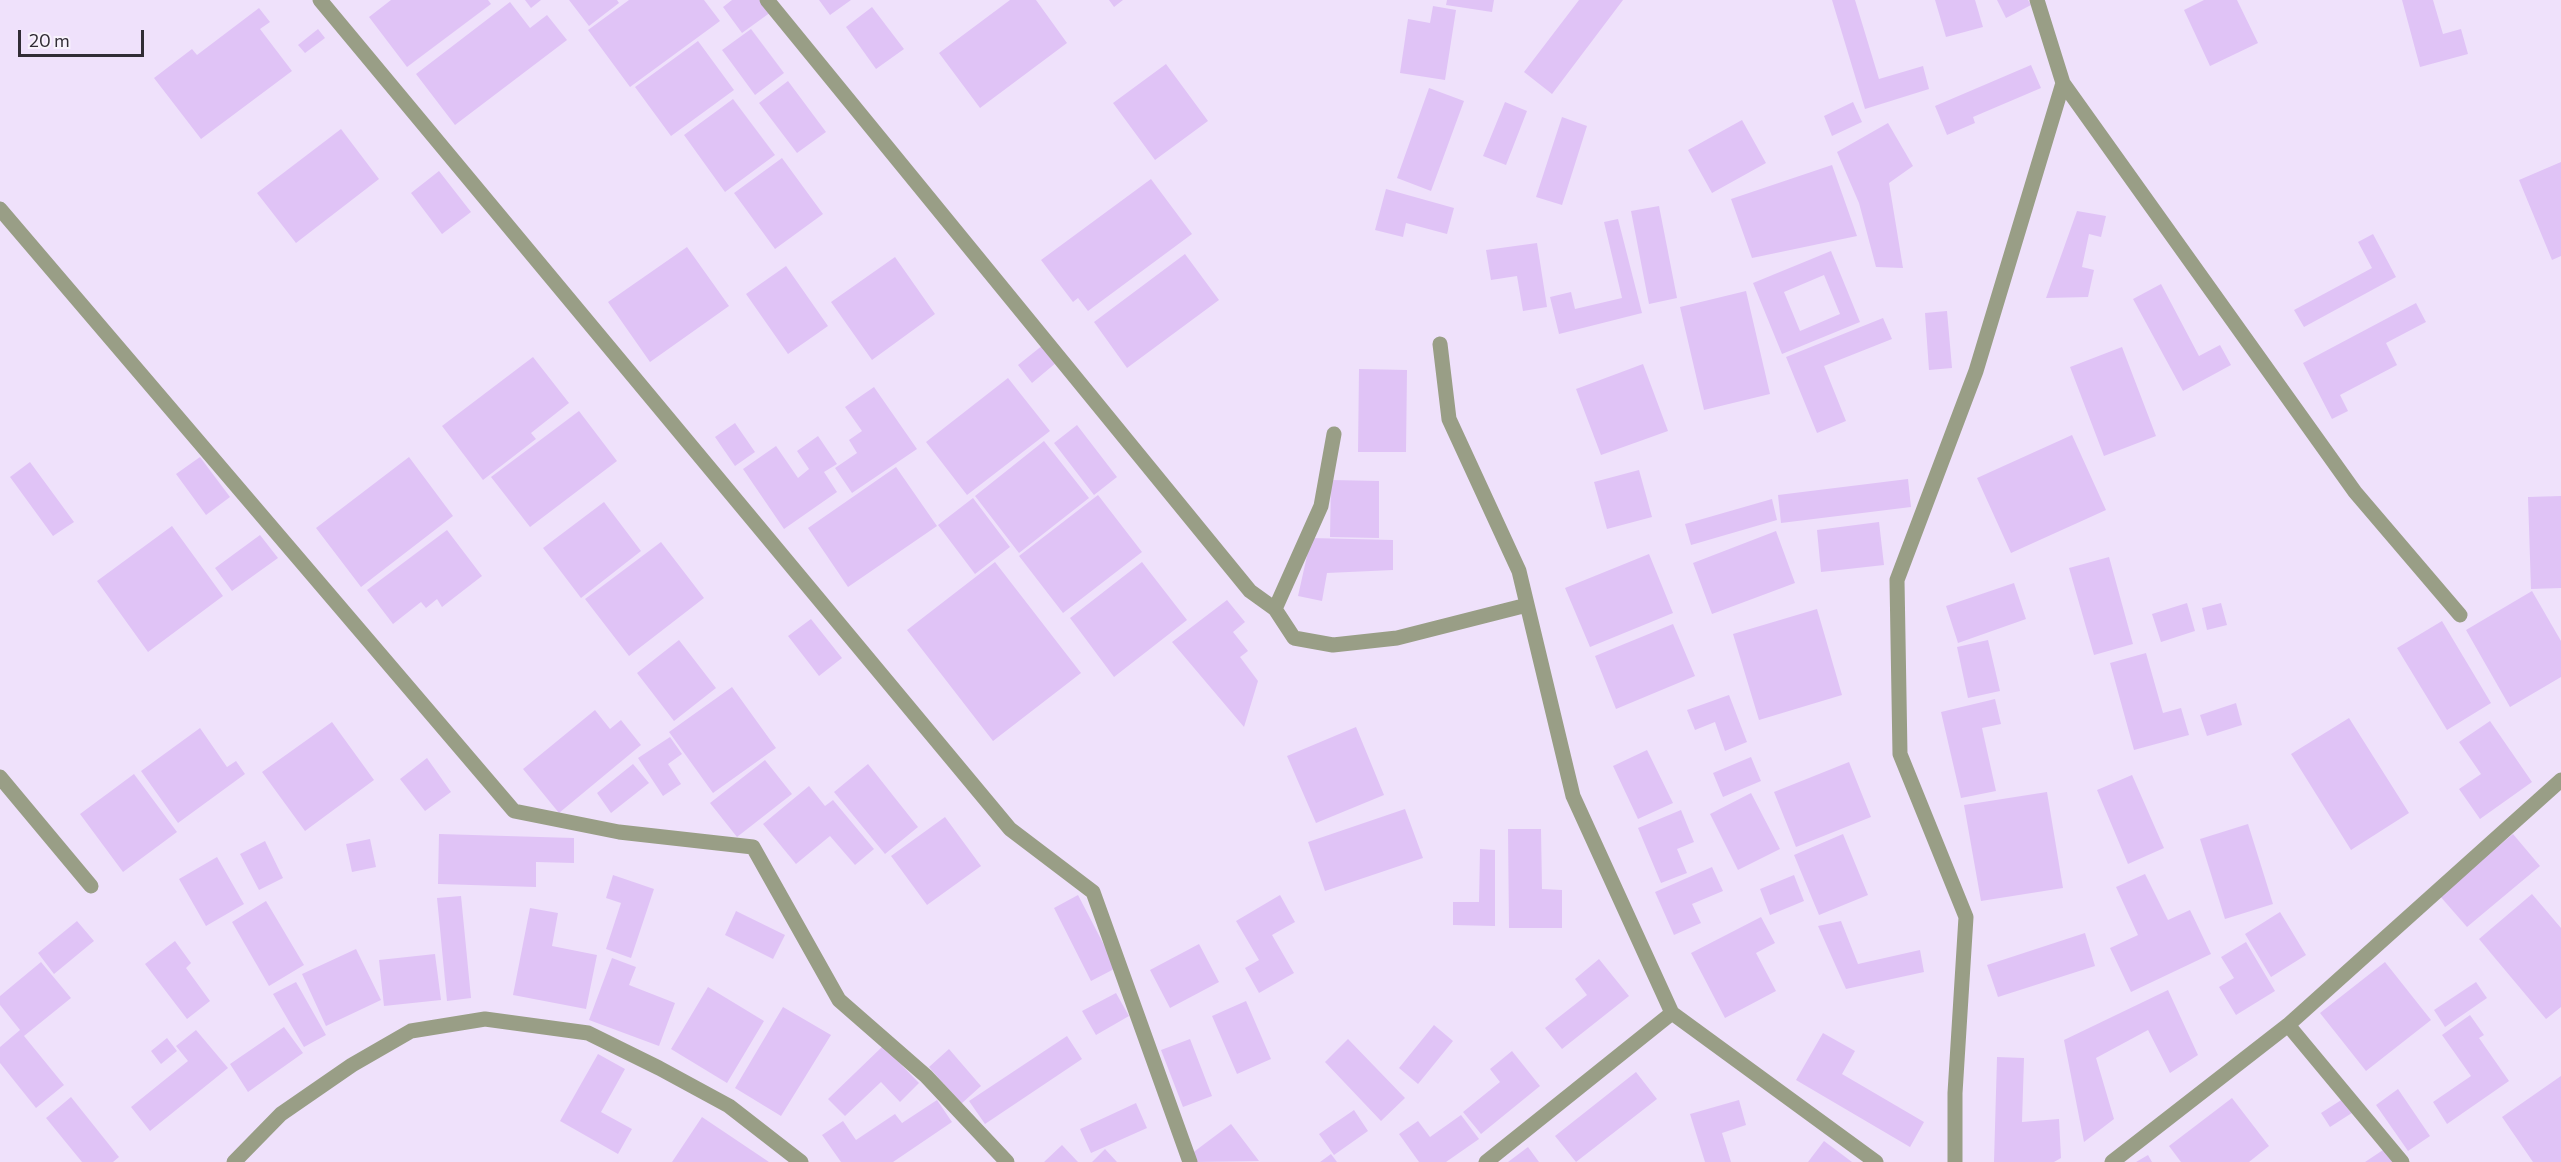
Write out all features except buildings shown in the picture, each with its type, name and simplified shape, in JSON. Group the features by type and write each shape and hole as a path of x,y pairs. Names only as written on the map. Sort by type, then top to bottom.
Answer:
{"street":[{"path":"320,0 1010,829 1094,892 1190,1162"},
{"path":"767,0 1250,591 1275,609 1294,638 1333,645 1397,638 1527,605"},
{"path":"2037,0 2063,83 2355,492 2460,615"},
{"path":"1954,1162 1955,1093 1966,917 1900,754 1897,580 1976,371 2063,83"},
{"path":"0,208 514,811 619,832 753,847 840,1000 926,1076 1007,1162"},
{"path":"1440,344 1449,419 1519,571 1573,796 1672,1012 1876,1162"},
{"path":"1275,609 1321,506 1334,434"},
{"path":"0,777 91,886"},
{"path":"2112,1162 2288,1025 2561,780"},
{"path":"1486,1162 1672,1012"},
{"path":"234,1162 281,1114 352,1065 411,1031 484,1019 588,1033 729,1106 801,1162"},
{"path":"2288,1025 2402,1162"}]}
